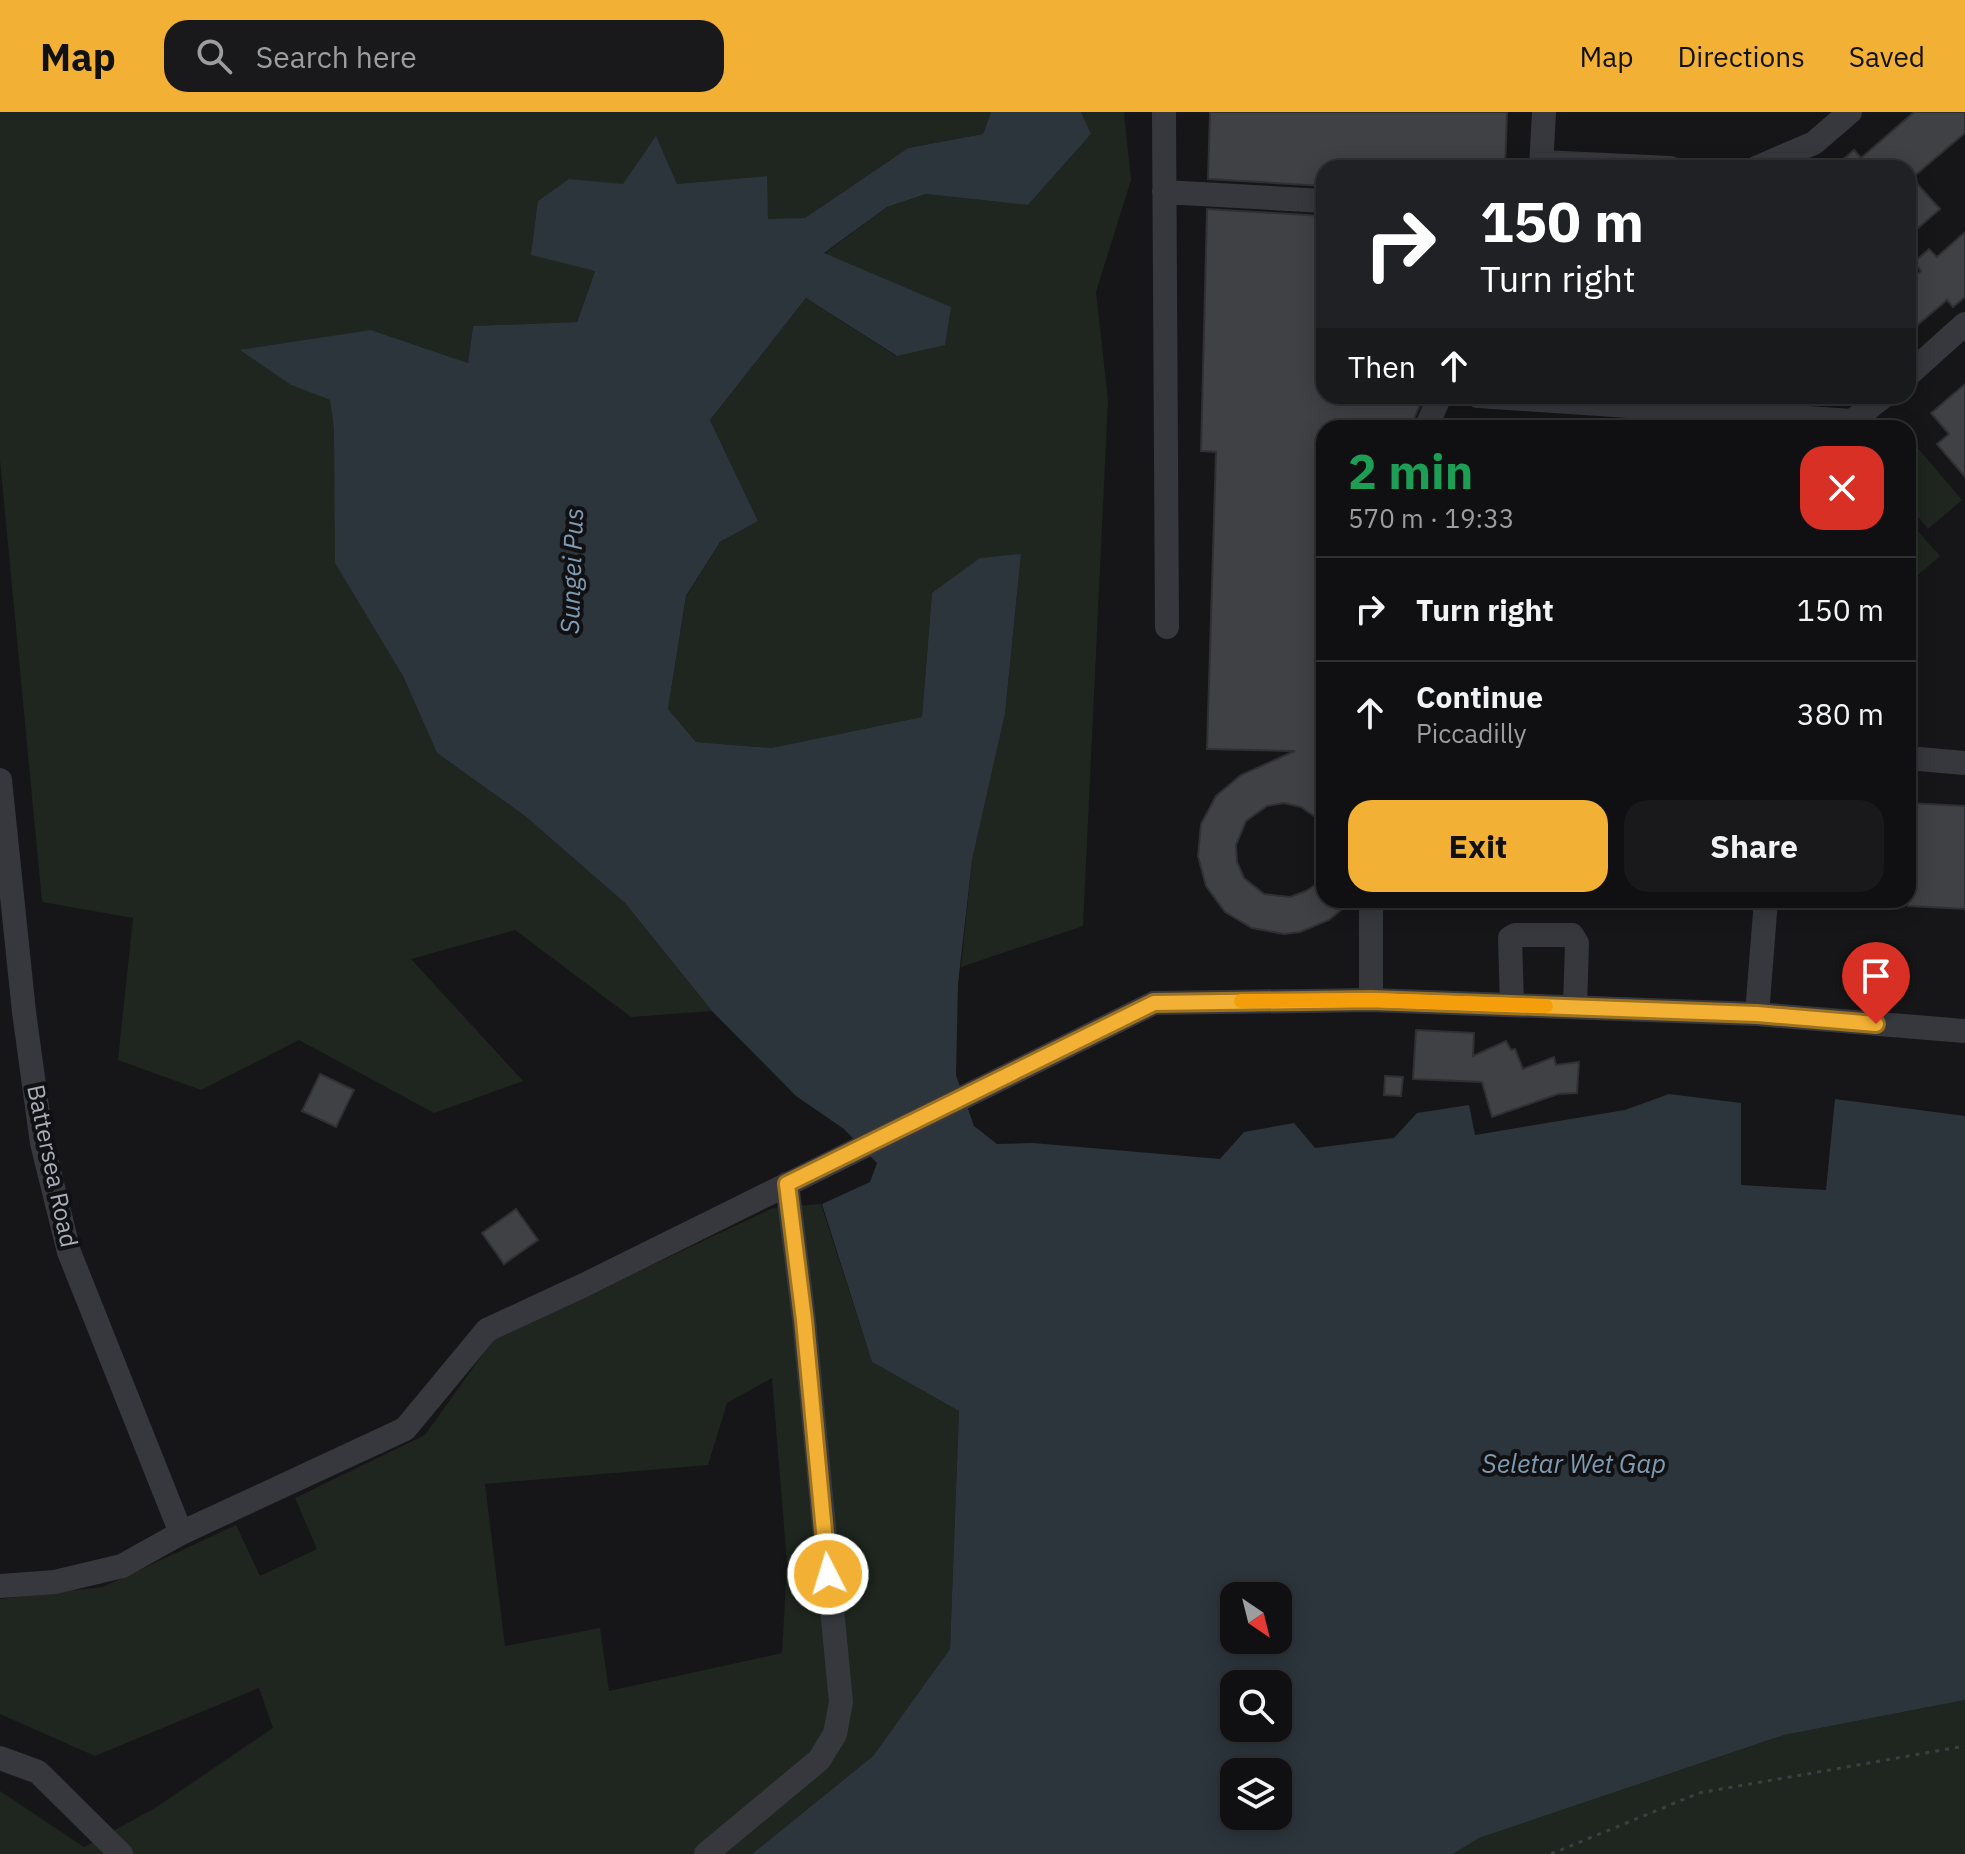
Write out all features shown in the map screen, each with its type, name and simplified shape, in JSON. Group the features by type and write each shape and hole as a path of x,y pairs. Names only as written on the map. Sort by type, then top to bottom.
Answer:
{"lane":[{"path":"1164,112 1167,627"},
{"path":"1541,160 1544,112"},
{"path":"1775,160 1814,143 1850,112"},
{"path":"1164,192 1316,201"},
{"path":"1916,368 1965,324"},
{"path":"1581,404 1788,420"},
{"path":"1858,420 1875,404"},
{"path":"1916,759 1965,763"},
{"name":"Battersea Road","path":"0,780 24,1012 42,1143 69,1252 181,1533"},
{"path":"1371,908 1371,1000"},
{"path":"1757,1014 1765,908"},
{"path":"1512,1005 1510,938 1515,935 1572,935 1577,943 1575,1007"},
{"path":"0,1586 55,1582 122,1566 181,1533 405,1429 487,1330 1154,1003 1371,1000 1575,1007 1757,1014 1965,1031"},
{"path":"706,1854 819,1760 835,1734 841,1702 804,1320 787,1184"},
{"path":"0,1758 38,1772 121,1854"}],"path":[{"path":"1551,1854 1699,1793 1965,1746"}],"shaded area":[{"path":"0,112 991,112 983,134 908,148 805,218 768,220 766,176 677,184 656,137 623,185 569,179 595,270 577,322 473,326 468,363 371,330 291,385 330,400 334,430 403,676 437,753 525,816 625,903 712,1011 631,1017 515,930 411,959 523,1081 434,1113 299,1040 201,1090 118,1060 133,918 42,902 0,460"},
{"path":"1081,112 1124,112 1131,180 1096,292 1108,400 1083,926 961,967 972,860 1005,714 1021,554 932,593 922,717 771,748 696,742 668,709 686,597 720,542 758,521 710,420 806,298 896,356 950,307 824,254 887,207 926,194 1028,205 1091,134"},
{"path":"1916,446 1962,500 1928,529 1916,515"},
{"path":"1916,529 1940,556 1916,577"},
{"path":"821,1204 872,1362 959,1411 950,1649 873,1756 752,1854 0,1854 0,1791 84,1847 155,1808 273,1728 259,1688 95,1756 0,1714 0,1599 103,1587 236,1525 260,1576 317,1549 295,1498 425,1435 493,1340 773,1208","holes":["772,1378 787,1563 782,1653 609,1691 600,1628 505,1646 485,1484 708,1465 727,1403"]},
{"path":"1965,1700 1965,1854 1453,1854 1479,1838 1784,1735"}],"water":[{"name":"Seletar Wet Gap","path":"991,112 1081,112 1091,134 1028,205 926,194 887,207 824,253 951,307 945,345 897,356 806,298 710,420 758,521 720,542 686,596 668,709 696,742 771,748 922,717 932,593 980,558 1021,554 1005,714 972,860 958,984 956,1075 974,1126 997,1144 1033,1143 1220,1159 1244,1132 1294,1123 1315,1148 1394,1138 1417,1113 1469,1105 1475,1135 1625,1110 1669,1094 1741,1103 1741,1185 1826,1190 1835,1099 1965,1116 1965,1700 1784,1735 1479,1838 1453,1854 752,1854 873,1756 950,1649 959,1411 872,1362 822,1204 870,1182 877,1163 844,1129 796,1096 712,1011 625,903 525,816 437,753 403,676 335,563 334,430 330,400 291,385 240,350 371,330 468,363 473,326 577,322 595,271 531,255 538,201 569,179 623,184 656,136 677,184 767,176 768,219 805,218 908,148 983,134"}],"building":[{"path":"1210,112 1507,112 1505,160 1316,160 1316,186 1208,179"},
{"path":"1914,112 1965,112 1965,133 1916,175 1916,160 1842,160 1854,150 1861,158"},
{"path":"1916,182 1940,209 1916,228"},
{"path":"1207,209 1316,216 1316,404 1420,404 1413,420 1316,420 1316,817 1301,807 1284,803 1267,806 1246,821 1236,845 1237,862 1244,878 1264,894 1290,897 1316,884 1316,908 1343,908 1329,920 1300,932 1284,934 1252,928 1225,912 1206,886 1198,856 1201,824 1216,796 1241,775 1295,751 1207,749 1216,452 1201,451"},
{"path":"1965,232 1965,297 1953,307 1947,300 1916,326 1916,276 1921,271 1916,260 1929,249 1937,257"},
{"path":"1965,384 1965,477 1937,444 1949,434 1931,413"},
{"path":"1916,803 1965,806 1965,909 1916,906"},
{"path":"1416,1030 1474,1033 1473,1056 1506,1041 1511,1050 1515,1049 1523,1069 1554,1057 1556,1065 1579,1062 1577,1093 1558,1094 1492,1117 1482,1082 1413,1079"},
{"path":"320,1074 354,1090 336,1127 302,1111"},
{"path":"1385,1076 1403,1077 1401,1096 1384,1095"},
{"path":"516,1209 538,1240 504,1264 482,1233"}],"slow traffic":[{"path":"1241,1001 1371,1000 1546,1006"}],"route":[{"path":"828,1574 804,1320 787,1184 1154,1003 1371,1000 1757,1014 1876,1024"}],"water label":[{"name":"Sungei Pus","path":"572,571"}]}
